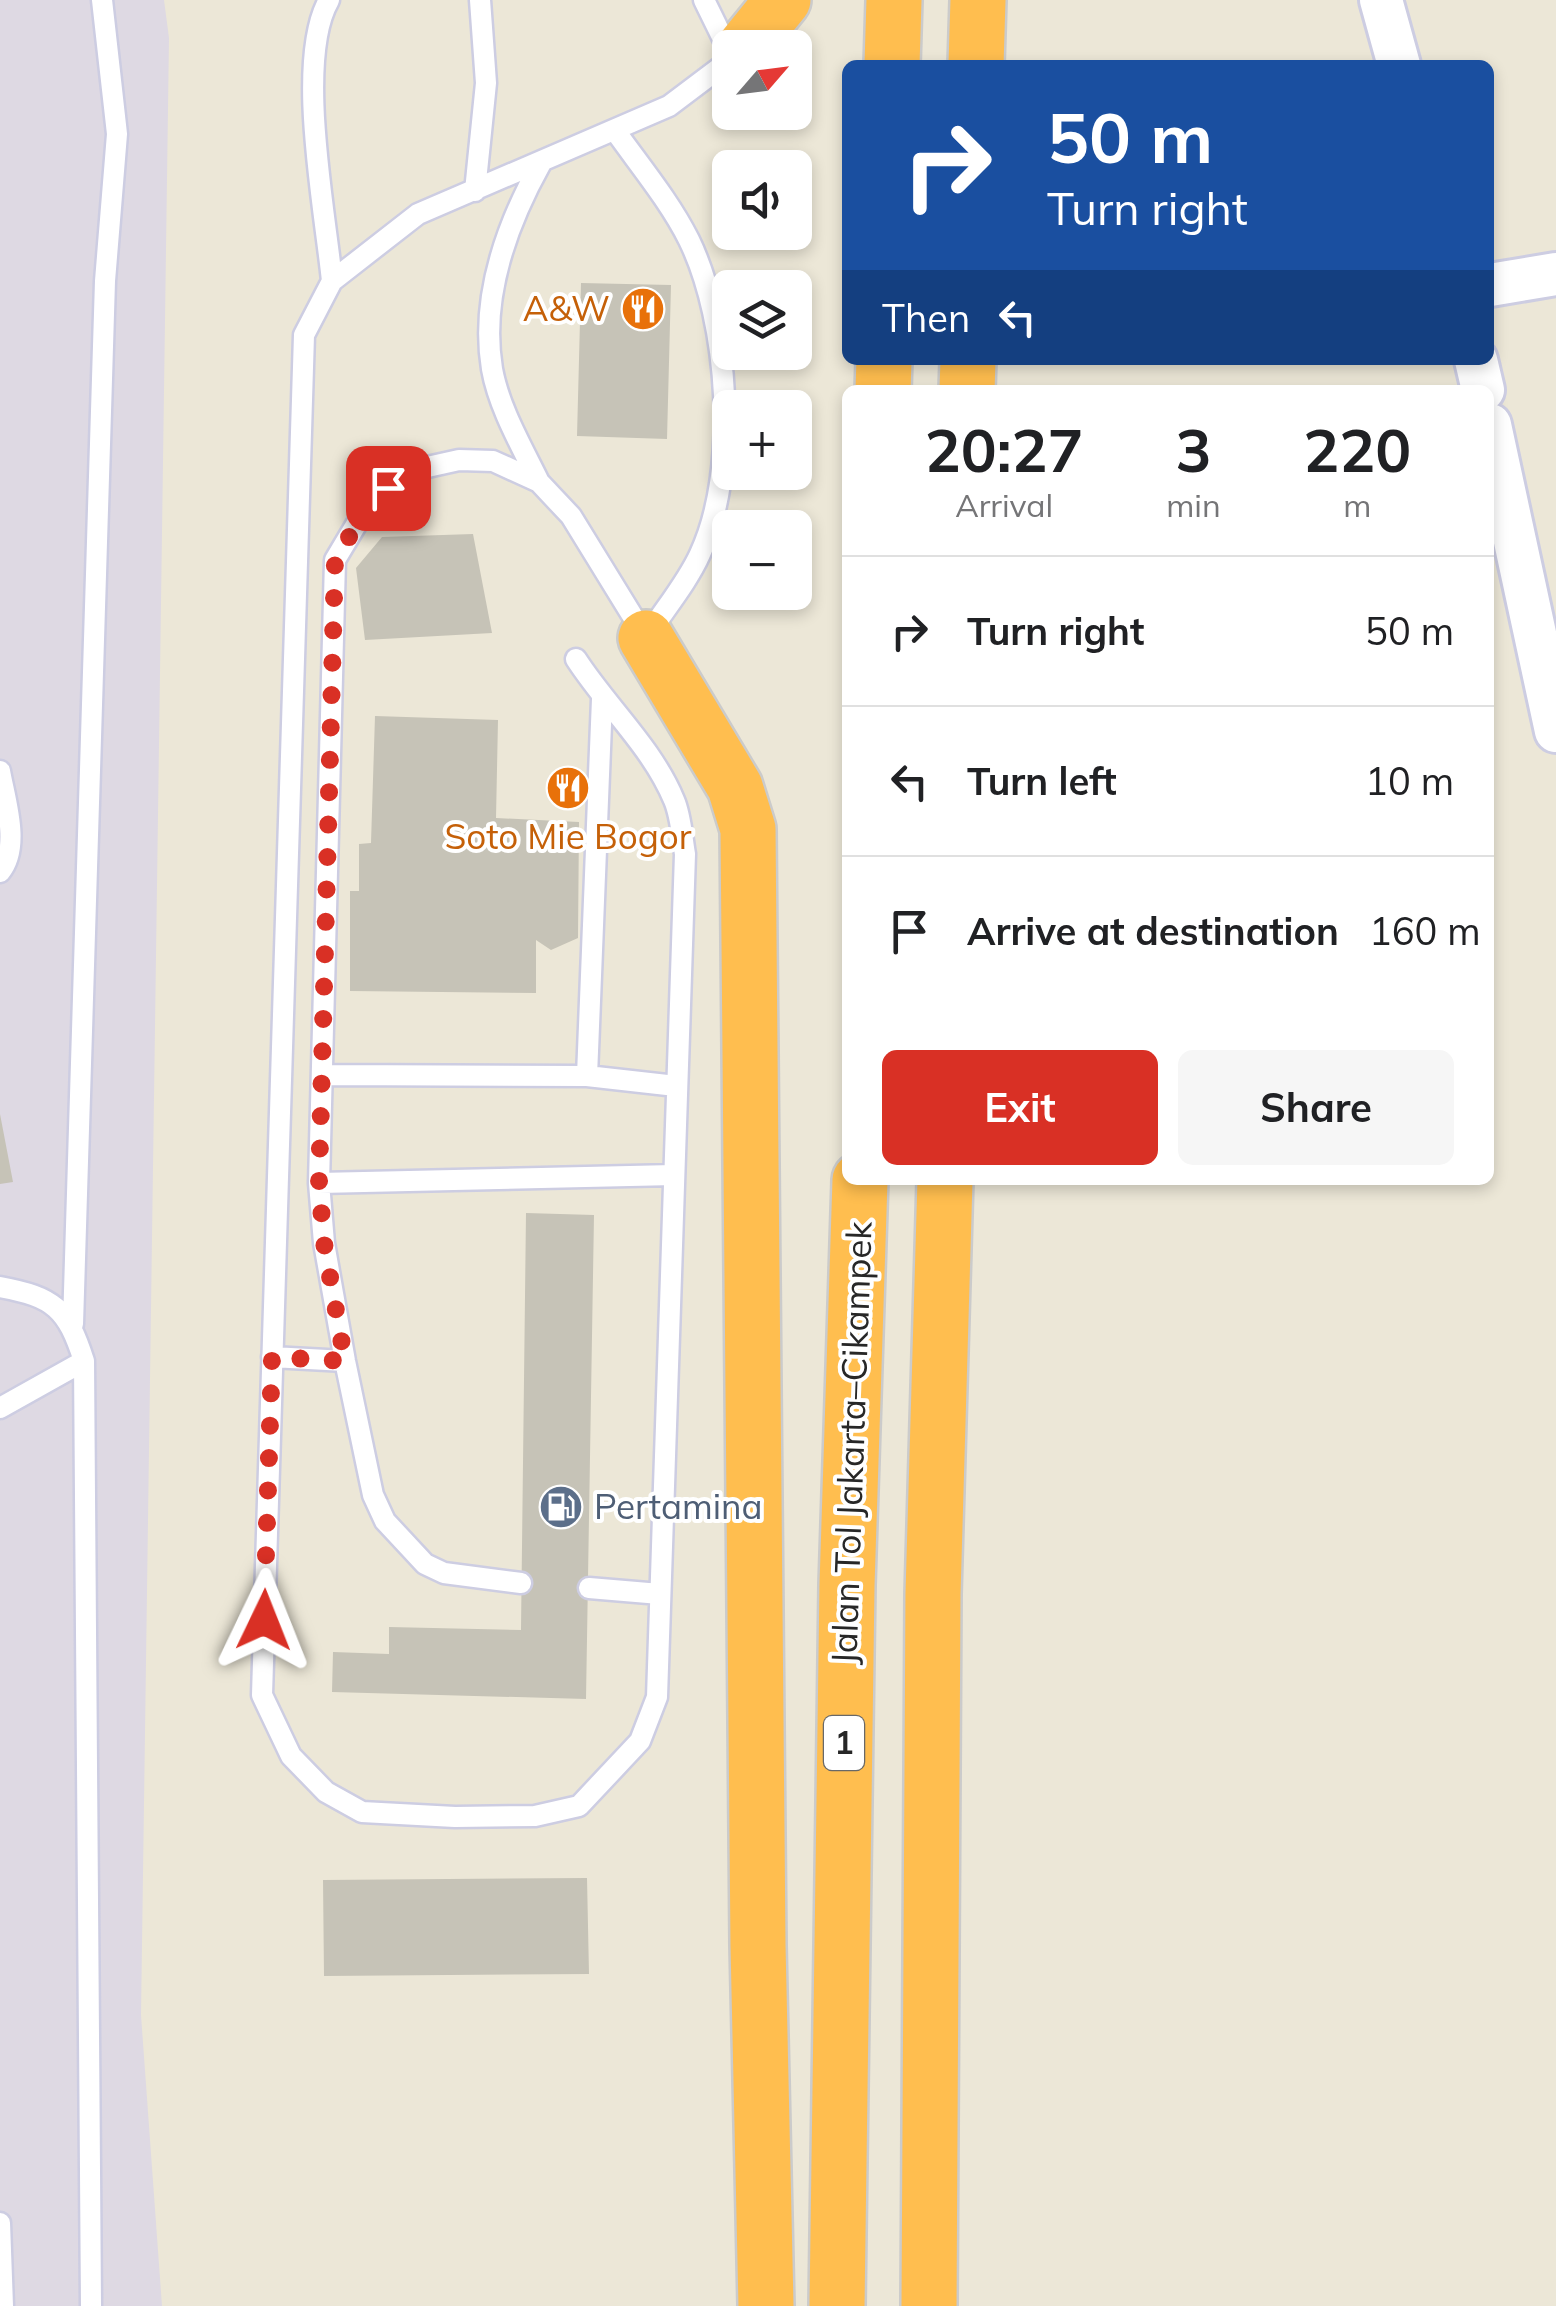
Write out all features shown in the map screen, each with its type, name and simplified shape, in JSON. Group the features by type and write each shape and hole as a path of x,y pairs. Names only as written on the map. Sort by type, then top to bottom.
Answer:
{"highway":[{"path":"759,30 783,0"},
{"path":"892,60 894,0"},
{"path":"976,60 978,0"},
{"path":"646,638 735,788 748,830 758,1925 766,2306"},
{"name":"Jalan Tol Jakarta–Cikampek","path":"837,2306 846,1585 860,1185"},
{"path":"929,2306 933,1594 945,1185"}],"street":[{"path":"1381,0 1398,60"},
{"path":"1494,284 1556,274"},
{"path":"1494,444 1556,731"}],"lane":[{"path":"90,2306 84,1361 72,1324 104,301 117,134 102,0"},
{"path":"329,0 319,18 312,68 332,282"},
{"path":"475,191 486,83 480,0"},
{"path":"704,0 718,30"},
{"path":"576,659 602,699 641,742 675,802 685,854 657,1697 646,1726 616,1772 579,1806 535,1816 362,1812 326,1792 291,1756 262,1695 304,336 332,282 418,214 616,132 669,106 712,71"},
{"path":"541,163 512,216 490,305 492,369 507,415 538,482 571,516 646,638 699,557 716,516 723,462 724,406 709,298 689,241 616,132"},
{"path":"521,1582 444,1573 425,1564 386,1521 374,1494 345,1361 324,1243 319,1183 335,560 370,503 406,472 460,460 492,461 538,482"},
{"path":"588,1076 602,699"},
{"path":"0,771 10,839 6,864 0,872"},
{"path":"324,1075 588,1076 676,1086"},
{"path":"319,1183 674,1175"},
{"path":"0,1288 43,1295 72,1324"},
{"path":"272,1357 345,1361"},
{"path":"0,1408 84,1361"},
{"path":"589,1588 660,1594"},
{"path":"0,2223 3,2306"}],"shaded area":[{"path":"0,0 164,0 169,38 141,2015 162,2306 0,2306"}],"building":[{"path":"581,283 671,285 667,439 577,436"},
{"path":"473,534 492,633 365,640 356,568 382,537"},
{"path":"375,716 498,720 496,818 579,822 578,938 551,950 536,940 536,993 350,991 350,891 359,891 359,844 371,843"},
{"path":"0,1114 13,1182 0,1184"},
{"path":"526,1213 594,1215 586,1699 332,1692 333,1652 389,1654 389,1627 521,1630"},
{"path":"587,1878 589,1974 324,1976 323,1880"}],"place":[{"name":"A&W","path":"643,309"},
{"name":"Soto Mie Bogor","path":"568,788"},
{"name":"Pertamina","path":"561,1507"}],"route":[{"path":"264,1620 272,1357 345,1361 324,1243 319,1183 335,560 370,503 388,488"}]}
